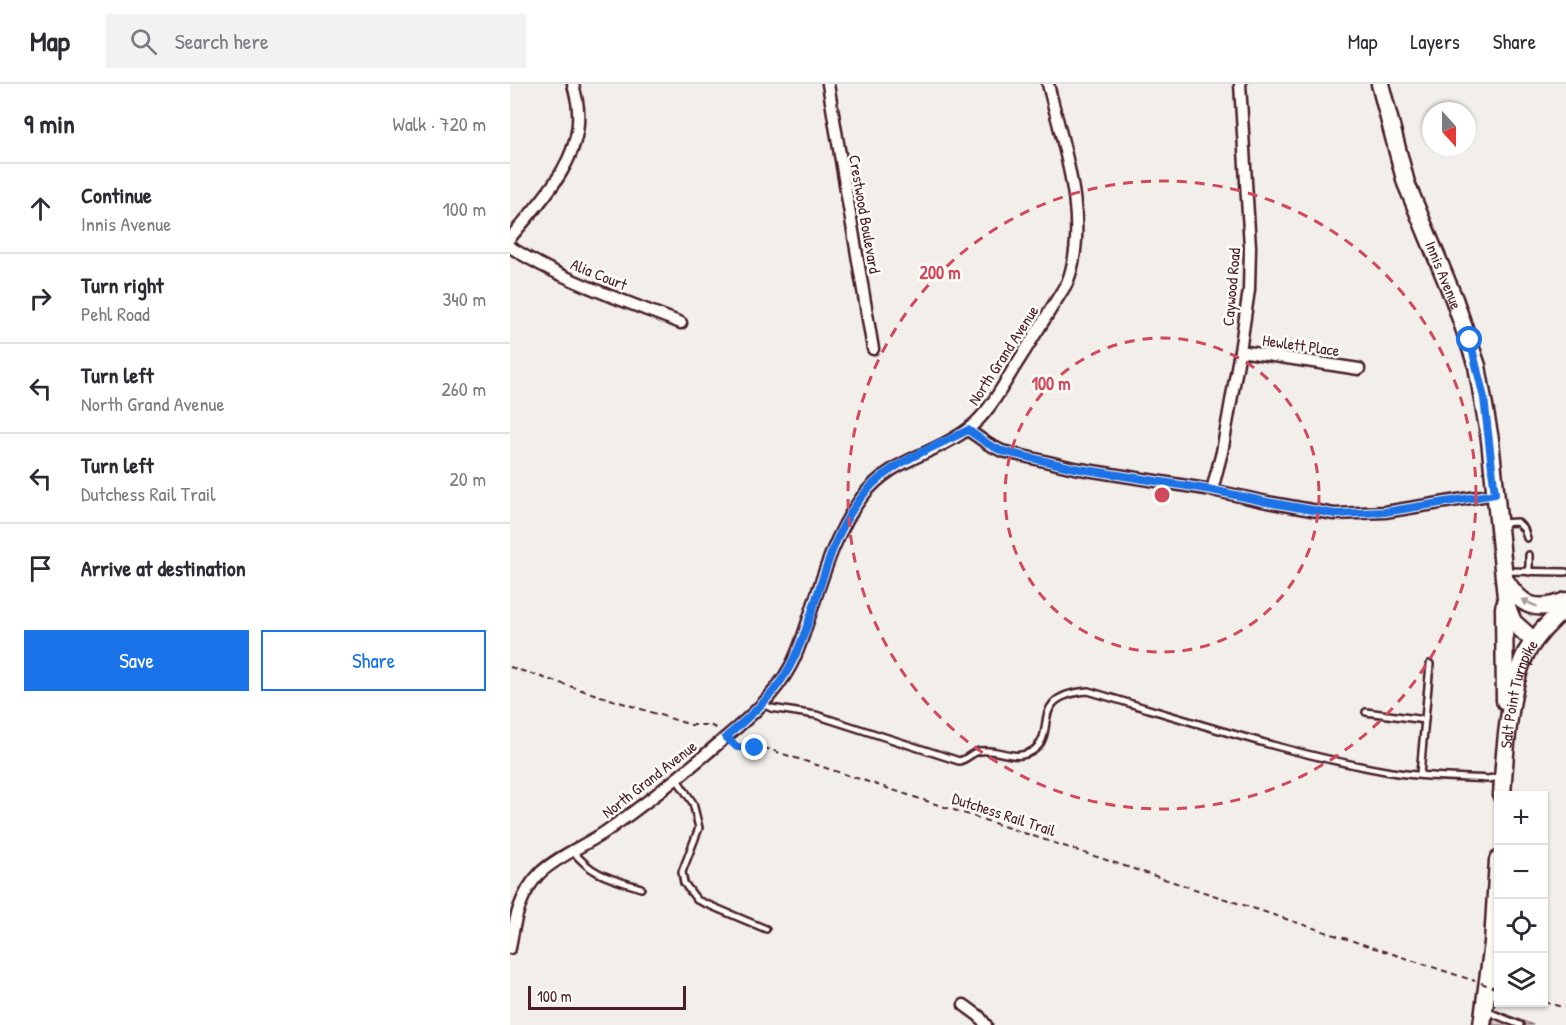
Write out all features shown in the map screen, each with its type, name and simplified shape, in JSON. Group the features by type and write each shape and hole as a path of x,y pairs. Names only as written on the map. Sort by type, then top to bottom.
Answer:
{"main road":[{"name":"Innis Avenue","path":"1380,84 1406,183 1454,299 1477,366 1490,440 1508,607 1514,622 1534,641"},
{"path":"1503,574 1512,592 1524,603 1538,607 1557,605 1566,601"},
{"path":"1503,574 1504,769"},
{"name":"Salt Point Turnpike","path":"1502,791 1518,672 1534,641 1566,608"},
{"path":"1483,1018 1492,954 1496,899"}],"street":[{"path":"510,238 550,189 572,150 577,131 578,111 573,84"},
{"name":"Crestwood Boulevard","path":"828,84 873,349"},
{"name":"North Grand Avenue","path":"510,948 520,905 529,887 540,873 627,816 726,737 762,704 790,667 837,541 862,497 874,483 896,466 968,430 998,394 1067,284 1074,266 1077,248 1075,203 1048,84"},
{"name":"Caywood Road","path":"1212,490 1240,351 1249,290 1250,247 1240,84"},
{"name":"Alia Court","path":"510,247 533,262 561,275 681,322"},
{"name":"Hewlett Place","path":"1240,351 1359,369"},
{"path":"968,430 1002,451 1074,468 1212,490 1335,514 1385,512 1495,494"},
{"path":"964,1005 979,1016 986,1025"}],"lane":[{"path":"1498,523 1517,522 1524,529 1527,538"},
{"path":"1529,555 1529,572"},
{"path":"1503,574 1566,572"},
{"path":"1420,774 1430,664"},
{"path":"762,704 771,708 816,715 959,760 966,760 976,752 983,750 1014,756 1032,751 1039,746 1043,738 1048,710 1054,703 1076,692 1088,691 1293,750 1394,772 1487,779 1504,769"},
{"path":"1366,712 1425,720"},
{"path":"676,778 693,803 699,828 682,872 684,883 697,900 766,929"},
{"path":"573,851 582,863 599,875 641,888"},
{"path":"1483,1018 1520,1025"}],"path":[{"name":"Dutchess Rail Trail","path":"510,667 691,725 717,727 737,747 768,749 1494,988"},
{"path":"1548,1003 1566,1008"}],"shaded area":[{"path":"1495,1010 1533,1025 1493,1025"}],"route":[{"path":"755,748 737,747 726,737 776,689 790,667 800,645 822,578 850,515 874,483 896,466 968,430 1002,451 1074,468 1212,490 1335,514 1385,512 1495,494 1484,398 1470,340"}]}
